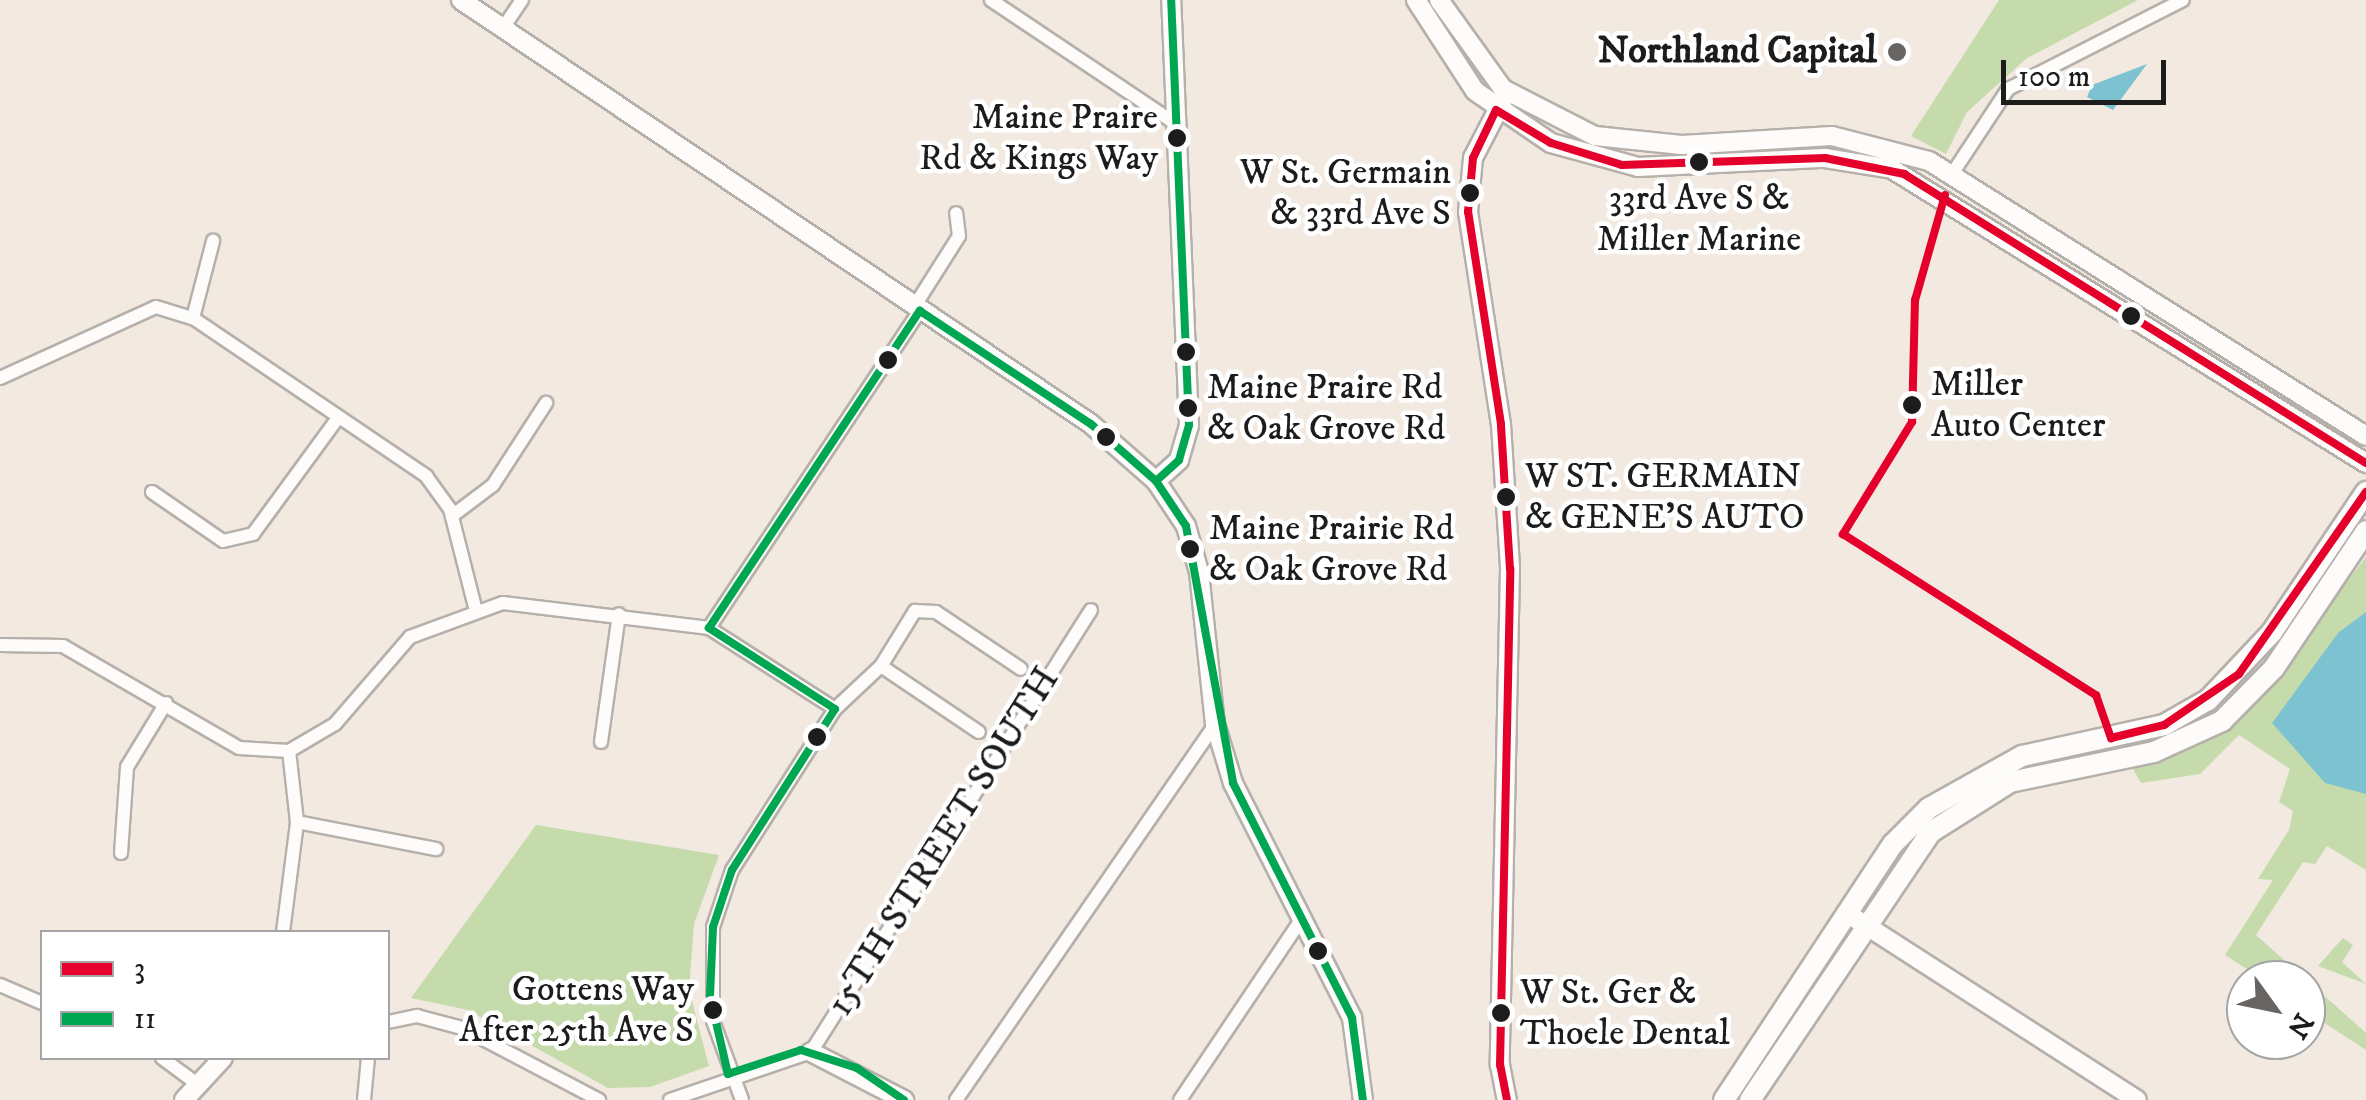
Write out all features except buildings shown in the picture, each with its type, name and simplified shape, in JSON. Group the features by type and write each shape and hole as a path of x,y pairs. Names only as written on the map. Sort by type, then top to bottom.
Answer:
{"main road":[{"path":"1750,1100 1856,919 1892,844 1970,778 2022,756 2164,725 2208,700 2272,632 2366,492"},
{"path":"1724,1100 1856,919 1909,856 1982,794 2154,752 2222,721 2274,668 2366,532"}],"street":[{"path":"461,0 1090,424 1156,481 1186,526 1199,572 1216,724 1233,783 1352,1018 1362,1100"},
{"path":"503,28 522,0"},
{"path":"991,0 1176,124"},
{"path":"1156,481 1179,460 1189,426 1170,0"},
{"path":"1416,0 1446,57 1496,110 1551,143 1622,165 1825,158 1892,169 2366,463"},
{"path":"1439,0 1464,46 1508,92 1617,141 1832,136 1909,153 1952,174 2366,436"},
{"path":"1952,174 2008,89 2182,0"},
{"path":"1508,92 1473,158 1468,212 1500,424 1510,569 1500,1064 1508,1100"},
{"path":"709,628 917,309 960,236 956,212"},
{"path":"193,318 213,241"},
{"path":"0,378 156,307 193,318 426,476 452,516 476,607"},
{"path":"452,516 493,485 546,403"},
{"path":"152,492 223,541 253,534 338,418"},
{"path":"0,645 62,646 166,702 239,748 289,751 335,724 410,637 476,607 619,614 709,628 835,708"},
{"path":"742,1100 728,1074 710,996 713,927 732,870 835,708 880,666 924,610 1021,669"},
{"name":"15TH STREET SOUTH","path":"670,1100 728,1074 811,1052 1091,610"},
{"path":"602,742 619,614"},
{"path":"880,666 979,732"},
{"path":"121,853 127,767 166,702"},
{"path":"956,1100 1216,724"},
{"path":"283,930 297,822 289,751"},
{"path":"297,822 436,849"},
{"path":"1856,919 2137,1100"},
{"path":"1180,1100 1301,920"},
{"path":"0,984 40,1002"},
{"path":"390,1022 417,1016 462,1028 599,1100"},
{"path":"811,1052 857,1068 904,1100"},
{"path":"165,1060 200,1086"},
{"path":"184,1100 222,1060"},
{"path":"364,1100 368,1060"}],"green space":[{"path":"1999,0 2138,0 2027,58 1967,112 1946,154 1911,136"},
{"path":"2366,557 2366,870 2327,846 2315,864 2303,862 2256,935 2284,960 2233,960 2225,955 2273,880 2258,879 2289,830 2293,811 2279,802 2290,769 2239,735 2200,774 2141,783 2133,769 2246,712"},
{"path":"536,825 719,855 694,924 689,990 709,1066 650,1087 608,1088 468,1010 411,998"},
{"path":"2343,938 2353,945 2342,962 2366,984 2326,969 2323,960"},
{"path":"2326,997 2366,1033 2366,1050 2326,1024"}],"water":[{"path":"2147,64 2113,110 2087,97 2092,85"},
{"path":"2366,612 2366,794 2325,783 2272,723 2338,633"}],"transit line":[{"name":"11","path":"1156,481 1179,460 1189,425 1171,0"},
{"name":"3","path":"1507,1100 1500,1065 1510,569 1501,424 1468,212 1473,158 1496,110 1551,143 1622,165 1825,158 1904,174 2366,463"},
{"name":"3","path":"1945,195 1915,300 1912,422 1843,534 2096,695 2111,738 2164,725 2239,674 2366,492"},
{"name":"11","path":"904,1100 857,1068 801,1050 728,1074 710,996 713,927 732,870 835,709 709,628 920,311 1091,424 1156,481 1186,526 1233,783 1352,1018 1363,1100"}],"place":[{"name":"Northland Capital","path":"1897,52"},
{"name":"Maine Praire Rd & Kings Way","path":"1177,138"},
{"name":"33rd Ave S & Miller Marine","path":"1699,162"},
{"name":"W St. Germain & 33rd Ave S","path":"1470,193"},
{"name":"Miller Auto Center","path":"1912,405"},
{"name":"Maine Praire Rd & Oak Grove Rd","path":"1188,408"},
{"name":"W ST. GERMAIN & GENE'S AUTO","path":"1506,497"},
{"name":"Maine Prairie Rd & Oak Grove Rd","path":"1190,549"},
{"name":"Gottens Way After 25th Ave S","path":"713,1010"},
{"name":"W St. Ger & Thoele Dental","path":"1501,1013"}]}
